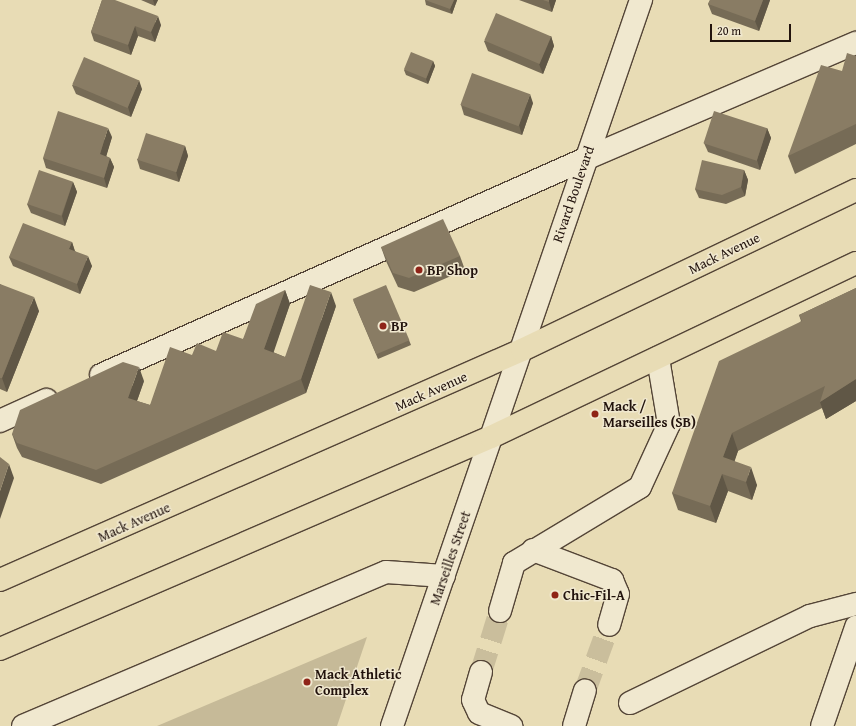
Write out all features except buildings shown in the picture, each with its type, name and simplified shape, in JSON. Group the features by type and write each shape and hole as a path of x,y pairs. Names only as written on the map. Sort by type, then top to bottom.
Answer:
{"main road":[{"name":"Mack Avenue","path":"0,580 522,350 856,190"},
{"path":"0,649 491,437 856,263"}],"street":[{"name":"Rivard Boulevard","path":"508,390 585,159 641,0"},
{"path":"0,421 585,159 856,43"},
{"path":"500,611 514,563 640,487 669,424 658,358"},
{"name":"Marseilles Street","path":"392,726 508,390"},
{"path":"534,550 612,580 618,594 609,625"},
{"path":"23,726 386,572 444,576"},
{"path":"630,703 810,616 856,604"},
{"path":"822,726 856,627"},
{"path":"481,672 473,700 479,713 512,726"},
{"path":"574,726 585,691"}],"shaded area":[{"name":"Mack Athletic Complex","path":"367,637 337,726 157,726"}],"tunnel":[{"path":"481,672 500,611"},
{"path":"585,691 609,625"}],"place":[{"name":"BP Shop","path":"419,270"},
{"name":"BP","path":"383,326"},
{"name":"Mack / Marseilles (SB)","path":"595,414"},
{"name":"Chic-Fil-A","path":"555,595"},
{"name":"Mack Athletic Complex","path":"307,682"}]}
